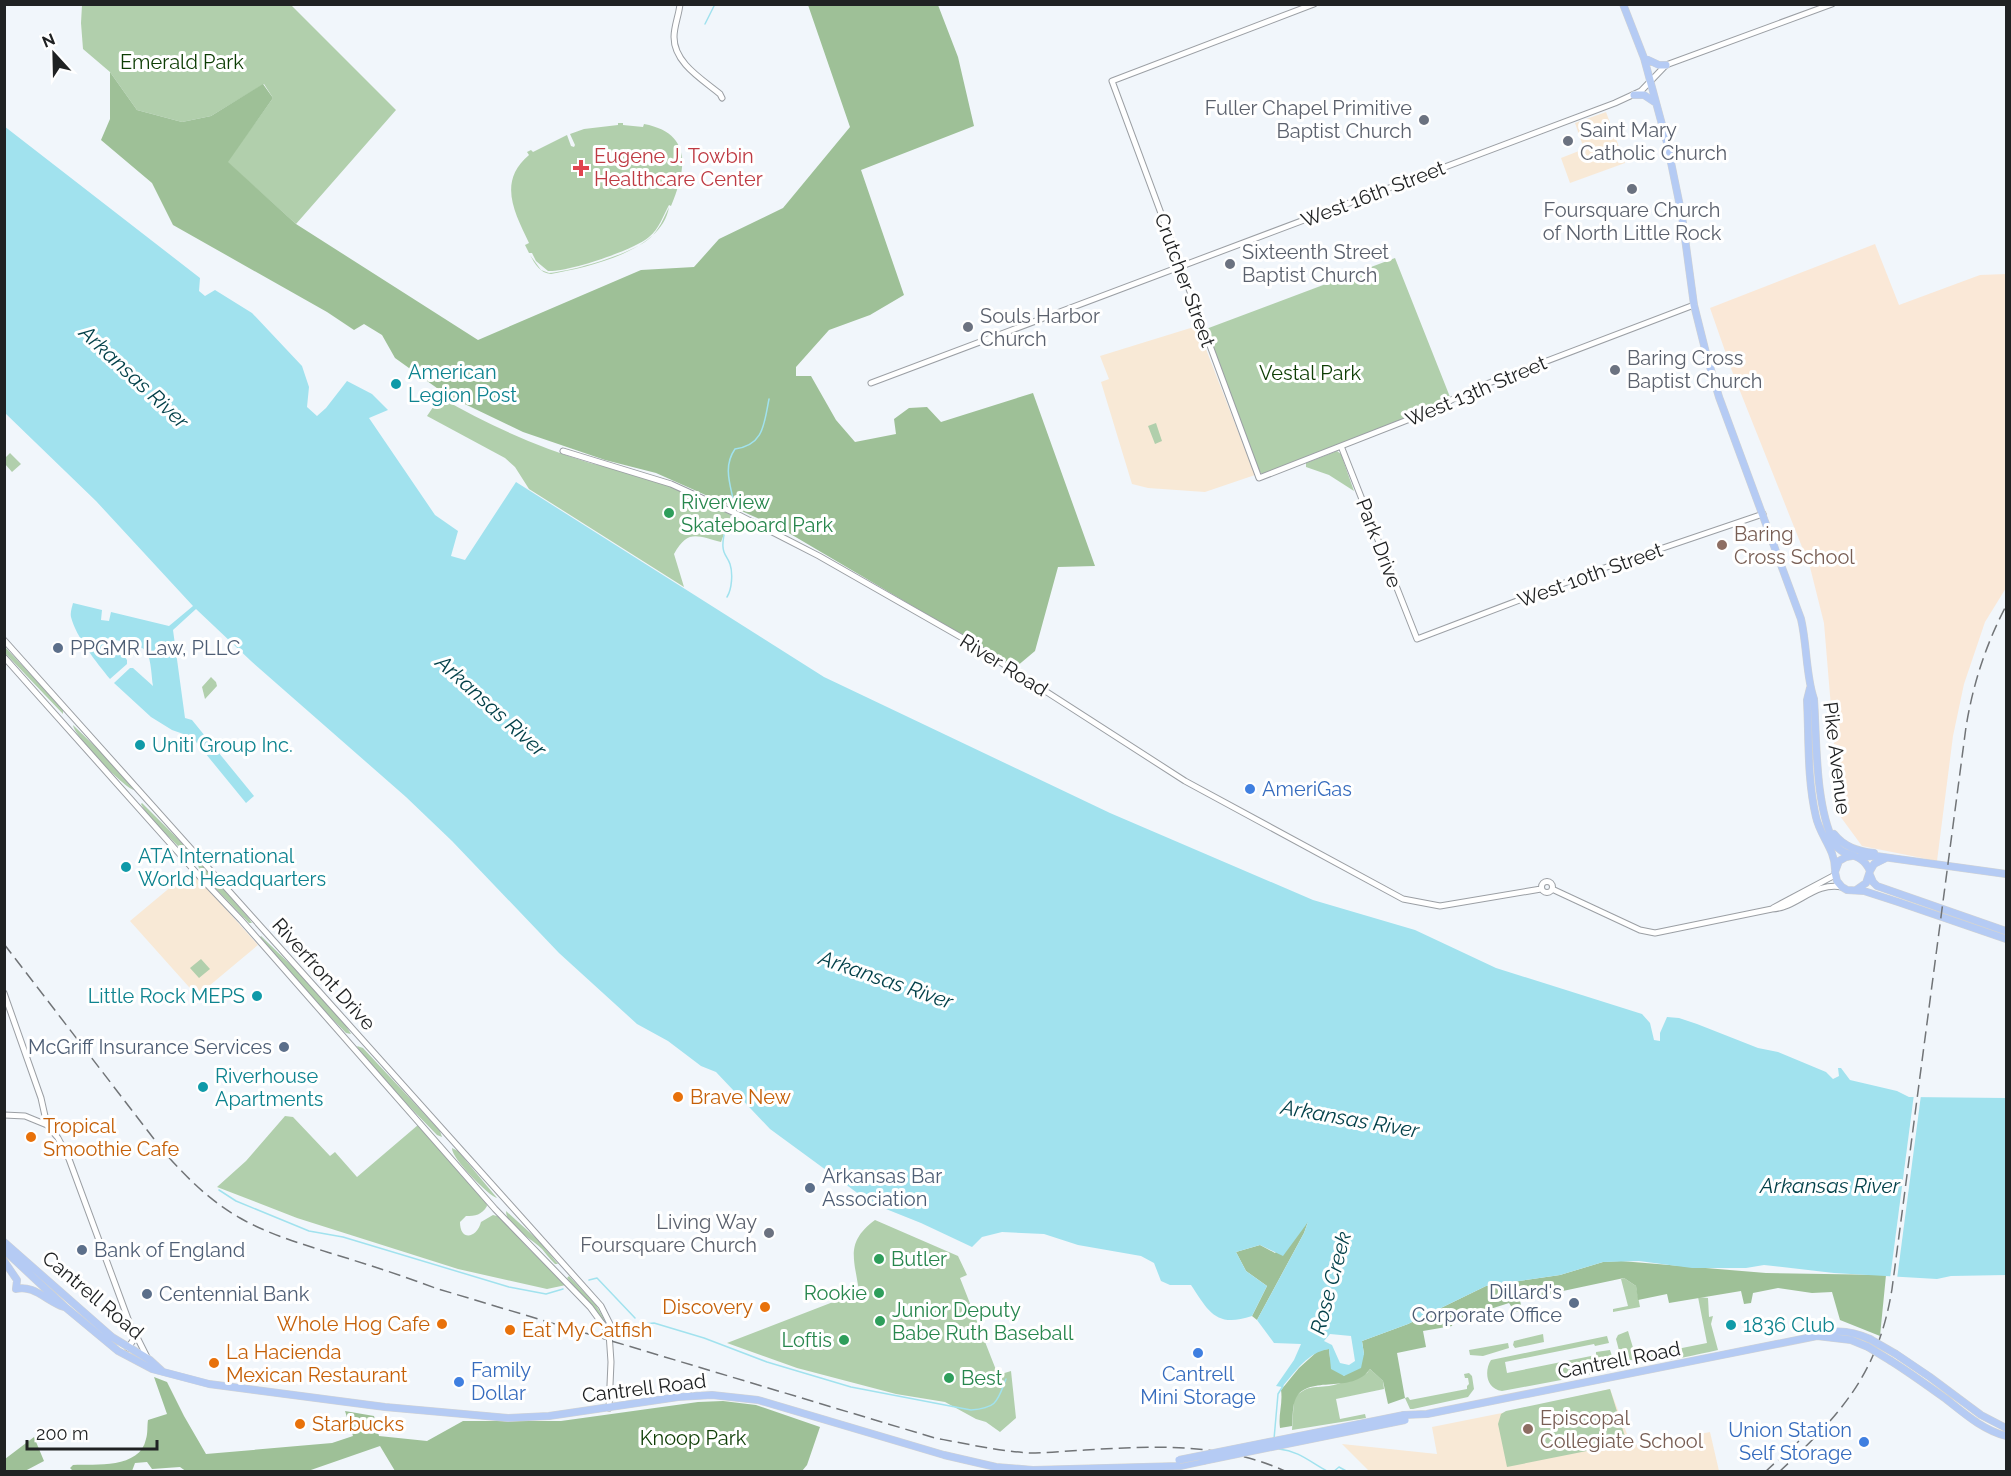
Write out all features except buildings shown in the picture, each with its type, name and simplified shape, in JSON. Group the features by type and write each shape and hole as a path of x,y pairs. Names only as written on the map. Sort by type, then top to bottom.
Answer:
{"main road":[{"name":"Pike Avenue","path":"1623,4 1644,58 1673,167 1694,305 1706,353 1719,397 1801,619 1806,641 1810,688 1814,699 1821,796 1829,827 1837,847 1857,856"},
{"path":"1644,58 1659,65 1666,65"},
{"path":"1634,95 1644,95 1657,104"},
{"name":"Pike Avenue","path":"1810,688 1807,700 1812,797 1818,827 1832,852 1835,873"},
{"path":"1829,827 1847,846 1886,858"},
{"path":"1857,856 1865,862 1877,886 2007,931"},
{"path":"2007,874 1857,856 1842,859 1835,873 1842,887 1847,890 1856,890 1898,902 2007,939"},
{"path":"1856,890 1863,886 1874,864 1886,858"},
{"name":"Cantrell Road","path":"4,1242 103,1330 150,1360 162,1371"},
{"name":"Cantrell Road","path":"4,1250 65,1307 118,1351 148,1367 209,1384 339,1402 481,1416 531,1418 695,1395 730,1396 776,1405 926,1450 996,1467 1034,1470 1160,1466 1180,1463 1839,1331 1858,1334 1894,1358"},
{"path":"4,1261 17,1280 16,1289 28,1288 53,1304 65,1307"},
{"path":"1894,1358 1930,1377 1981,1415 2007,1428"},
{"path":"1894,1358 1978,1424 1994,1433 2007,1436"}],"street":[{"path":"680,4 674,34 677,48 688,69 722,98"},
{"name":"Crutcher Street","path":"1259,478 1112,81 1314,4"},
{"name":"West 16th Street","path":"871,382 1634,95 1666,65 1832,4"},
{"name":"West 13th Street","path":"1259,478 1433,410 1468,391 1694,305"},
{"name":"Park Drive","path":"1341,446 1417,639"},
{"name":"River Road","path":"563,451 671,484 808,550 974,645 1185,781 1410,902 1430,906 1451,905 1541,889 1547,893 1552,889 1640,930 1655,933 1772,909"},
{"name":"West 10th Street","path":"1417,639 1604,568 1763,514"},
{"name":"Riverfront Drive","path":"4,640 595,1300 611,1326 609,1333 611,1362 609,1408"},
{"name":"Riverfront Drive","path":"4,657 201,878 242,920 495,1209 590,1306 609,1333"},
{"path":"1772,909 1835,873"},
{"path":"1772,909 1781,909 1827,886 1842,887"},
{"path":"4,993 40,1096 46,1125"},
{"path":"4,1115 25,1116 46,1125 58,1138 69,1159 131,1327 134,1339 128,1348"},
{"path":"131,1327 150,1360"}],"shaded area":[{"path":"1606,112 1625,163 1570,183 1561,158 1584,149 1575,123"},
{"path":"1875,244 1899,305 1980,275 2006,274 2006,588 1985,622 1964,684 1953,736 1937,861 1862,846 1840,816 1824,623 1810,567 1732,371 1710,308"},
{"path":"1197,326 1255,475 1205,492 1148,488 1132,484 1101,382 1109,379 1100,356"},
{"path":"191,870 258,945 197,996 130,921"},
{"name":"Episcopal Collegiate School","path":"1610,1389 1630,1442 1640,1446 1710,1432 1719,1471 1369,1471 1342,1444 1437,1454 1432,1427"}],"green space":[{"name":"Emerald Park","path":"82,5 291,5 396,110 296,224 227,162 273,98 264,84 211,116 182,122 137,110 110,72 83,49"},
{"path":"808,5 938,5 958,57 974,126 861,170 904,295 870,315 829,330 796,367 796,376 811,376 836,420 855,442 896,434 894,419 909,408 927,407 941,422 1033,393 1095,566 1058,567 1035,651 1016,667 782,529 656,473 605,460 523,432 448,396 395,358 382,335 364,324 354,330 327,312 173,225 152,183 101,140 110,119 110,72 137,110 182,122 211,116 263,84 273,98 228,162 296,224 478,340 641,270 694,267 719,239 783,208 850,127"},
{"path":"618,123 643,127 644,124 660,129 671,135 678,144 682,154 682,166 671,206 669,205 656,230 630,248 571,268 548,271 536,261 532,253 529,253 525,245 529,243 514,209 511,187 519,165 529,155 527,152 531,150 533,152 567,135 571,146 574,147 570,134 584,129 618,125"},
{"path":"628,251 622,254 603,261 584,267 551,274 541,270 549,273 572,269"},
{"name":"Vestal Park","path":"1395,258 1450,397 1430,409 1262,474 1206,329"},
{"path":"440,397 494,426 551,450 660,482 731,515 721,542 694,536 679,546 674,554 684,587 529,489 515,467 505,458 427,416"},
{"path":"1156,423 1162,441 1155,444 1148,426"},
{"path":"1337,451 1341,454 1354,491 1329,475 1306,467 1306,463"},
{"path":"10,453 21,464 12,472 5,464 5,458"},
{"path":"5,647 63,709 63,714 5,653"},
{"path":"211,677 217,686 205,699 202,687"},
{"path":"73,725 109,760 134,790 120,781 100,761 75,731"},
{"path":"142,803 189,850 190,855 183,851 155,822"},
{"path":"200,863 252,923 249,923 200,872 198,865"},
{"path":"261,936 295,969 345,1024 351,1034 346,1033 313,999"},
{"path":"201,959 210,969 199,978 190,968"},
{"path":"357,1046 363,1048 440,1131 442,1137 437,1135 401,1098"},
{"path":"285,1116 293,1117 330,1156 335,1152 357,1177 418,1125 486,1202 487,1206 481,1213 466,1216 460,1222 463,1233 469,1236 476,1232 481,1222 493,1215 501,1217 527,1247 566,1285 547,1289 458,1269 297,1218 217,1187 246,1161"},
{"path":"452,1148 458,1151 497,1198 471,1176 457,1160"},
{"path":"506,1211 538,1240 558,1264 555,1264 542,1249 514,1227"},
{"path":"1309,1219 1304,1233 1257,1320 1252,1316 1267,1286 1246,1271 1236,1252 1260,1245 1275,1253"},
{"name":"Junior Deputy Babe Ruth Baseball","path":"875,1220 958,1256 967,1275 960,1278 998,1375 1011,1371 1016,1418 1000,1432 986,1422 945,1402 896,1394 797,1368 727,1343 859,1292 854,1261 855,1244 865,1228"},
{"path":"1621,1261 1766,1273 1886,1275 1880,1336 1840,1320 1832,1292 1812,1293 1778,1288 1753,1293 1751,1303 1744,1304 1741,1291 1669,1303 1667,1294 1638,1300 1636,1286 1624,1278 1520,1300 1522,1311 1515,1312 1509,1303 1453,1321 1452,1326 1423,1331 1426,1347 1397,1353 1405,1398 1388,1404 1383,1381 1370,1369 1362,1377 1353,1381 1320,1385 1302,1391 1296,1398 1293,1408 1292,1426 1280,1428 1281,1390 1299,1368 1319,1350 1329,1349 1330,1358 1344,1376 1364,1354 1362,1341 1408,1324 1486,1286 1560,1275 1603,1262"},
{"path":"569,1276 596,1305 608,1326 567,1278"},
{"path":"1624,1278 1636,1286 1640,1307 1613,1312 1613,1309 1628,1306 1621,1279"},
{"path":"1698,1297 1708,1298 1709,1317 1713,1316 1711,1324 1718,1350 1657,1361 1621,1358 1616,1339 1618,1335 1628,1331 1634,1351 1642,1353 1642,1356 1707,1343"},
{"path":"1543,1334 1544,1342 1515,1348 1513,1345 1514,1341"},
{"path":"1607,1336 1609,1343 1505,1362 1507,1373 1596,1355 1596,1352 1610,1350 1611,1363 1593,1374 1502,1391 1493,1387 1488,1379 1491,1360"},
{"path":"1508,1343 1509,1348 1483,1356 1470,1355 1469,1350"},
{"path":"1370,1369 1383,1381 1384,1389 1336,1399 1340,1419 1365,1414 1366,1418 1292,1430 1294,1398 1299,1394 1310,1388 1344,1382 1367,1373"},
{"path":"1469,1373 1472,1376 1474,1389 1468,1397 1410,1409 1405,1398 1408,1397 1410,1400 1467,1389 1468,1378 1465,1378 1464,1374"},
{"name":"Knoop Park","path":"154,1377 167,1382 206,1454 332,1443 353,1436 345,1411 374,1416 379,1436 427,1441 463,1421 561,1421 698,1402 723,1401 756,1405 820,1427 807,1465 802,1471 395,1471 380,1446 308,1471 187,1472 180,1467 152,1469 147,1462 135,1463 132,1471 73,1471 70,1468 73,1465 116,1463 135,1456 142,1449 147,1437 148,1420 167,1414"},
{"path":"1610,1389 1627,1443 1507,1467 1498,1424 1501,1414 1506,1411"},
{"path":"34,1437 44,1461 25,1471 5,1471 5,1459"}],"water":[{"name":"Arkansas River","path":"4,126 200,278 199,291 205,296 215,290 252,313 302,366 309,387 307,407 317,416 347,381 372,394 388,410 369,418 435,515 458,531 451,556 465,560 516,482 824,677 1110,813 1313,900 1415,930 1496,968 1642,1014 1650,1023 1654,1040 1660,1041 1660,1033 1667,1017 1679,1018 1758,1048 1778,1052 1826,1072 1833,1079 1839,1076 1838,1068 1841,1068 1850,1080 1897,1091 1909,1097 2006,1098 2006,1275 1951,1276 1937,1279 1834,1273 1764,1265 1746,1268 1692,1268 1639,1261 1603,1262 1560,1275 1486,1286 1408,1324 1362,1341 1364,1354 1361,1368 1344,1376 1331,1369 1329,1349 1308,1358 1282,1387 1276,1386 1294,1360 1301,1344 1274,1343 1257,1320 1308,1222 1283,1256 1260,1245 1236,1252 1246,1271 1267,1286 1252,1316 1230,1320 1222,1319 1209,1310 1191,1285 1170,1285 1161,1281 1154,1263 1141,1256 1078,1245 1044,1234 1002,1232 982,1237 972,1247 871,1203 770,1129 716,1072 701,1066 668,1041 637,1024 559,953 452,841 406,797 251,661 196,609 173,630 185,718 192,720 254,796 246,803 192,737 172,730 151,717 114,683 130,668 133,668 153,686 150,663 145,650 133,644 111,639 127,660 127,664 110,679 82,641 71,615 73,603 102,610 101,620 109,621 111,612 169,626 193,606 96,501 5,413","holes":["1330,1334 1351,1336 1355,1361 1349,1365 1340,1363 1332,1345 1324,1341"]}],"pier":[{"path":"1914,1094 1921,1095 1897,1279 1890,1279"}],"waterway":[{"path":"705,24 715,4"},
{"path":"732,505 734,503 728,469 731,455 735,449 745,447 757,438 764,425 769,399"},
{"path":"727,597 732,572 723,544 728,519"},
{"path":"219,1190 236,1201 309,1231 343,1237 509,1287 546,1294 563,1289"},
{"path":"589,1280 597,1278 635,1318"},
{"path":"644,1324 654,1323 704,1338 767,1362 851,1387 971,1410 986,1408 995,1402 1006,1379"},
{"name":"Rose Creek","path":"1274,1439 1278,1394 1283,1386"},
{"name":"Rose Creek","path":"1279,1449 1299,1455 1329,1472"},
{"name":"Rose Creek","path":"1333,1472 1339,1467 1348,1472"}],"railway":[{"path":"1779,1472 1838,1412 1853,1391 1866,1370 1886,1319 1892,1289 1966,727 1981,665 2006,606"},
{"path":"4,944 164,1152 199,1188 251,1224 307,1246 435,1288 935,1438 1030,1453 1162,1447 1188,1448 1238,1455 1287,1472"},
{"path":"1765,1472 1799,1441"}],"place":[{"name":"Fuller Chapel Primitive Baptist Church","path":"1424,120"},
{"name":"Saint Mary Catholic Church","path":"1568,141"},
{"name":"Eugene J. Towbin Healthcare Center","path":"581,168"},
{"name":"Foursquare Church of North Little Rock","path":"1632,189"},
{"name":"Sixteenth Street Baptist Church","path":"1230,264"},
{"name":"Souls Harbor Church","path":"968,327"},
{"name":"Baring Cross Baptist Church","path":"1615,370"},
{"name":"American Legion Post","path":"396,384"},
{"name":"Riverview Skateboard Park","path":"669,513"},
{"name":"Baring Cross School","path":"1722,545"},
{"name":"PPGMR Law, PLLC","path":"58,648"},
{"name":"Uniti Group Inc.","path":"140,745"},
{"name":"AmeriGas","path":"1250,789"},
{"name":"ATA International World Headquarters","path":"126,867"},
{"name":"Little Rock MEPS","path":"257,996"},
{"name":"McGriff Insurance Services","path":"284,1047"},
{"name":"Riverhouse Apartments","path":"203,1087"},
{"name":"Brave New","path":"678,1097"},
{"name":"Tropical Smoothie Cafe","path":"31,1137"},
{"name":"Arkansas Bar Association","path":"810,1188"},
{"name":"Living Way Foursquare Church","path":"769,1233"},
{"name":"Bank of England","path":"82,1250"},
{"name":"Butler","path":"879,1259"},
{"name":"Rookie","path":"879,1293"},
{"name":"Centennial Bank","path":"147,1294"},
{"name":"Dillard's Corporate Office","path":"1574,1303"},
{"name":"Discovery","path":"765,1307"},
{"name":"Junior Deputy Babe Ruth Baseball","path":"880,1321"},
{"name":"Whole Hog Cafe","path":"442,1324"},
{"name":"1836 Club","path":"1731,1325"},
{"name":"Eat My Catfish","path":"510,1330"},
{"name":"Loftis","path":"844,1340"},
{"name":"Cantrell Mini Storage","path":"1198,1353"},
{"name":"La Hacienda Mexican Restaurant","path":"214,1363"},
{"name":"Best","path":"949,1378"},
{"name":"Family Dollar","path":"459,1382"},
{"name":"Starbucks","path":"300,1424"},
{"name":"Episcopal Collegiate School","path":"1528,1429"},
{"name":"Union Station Self Storage","path":"1864,1442"}]}
